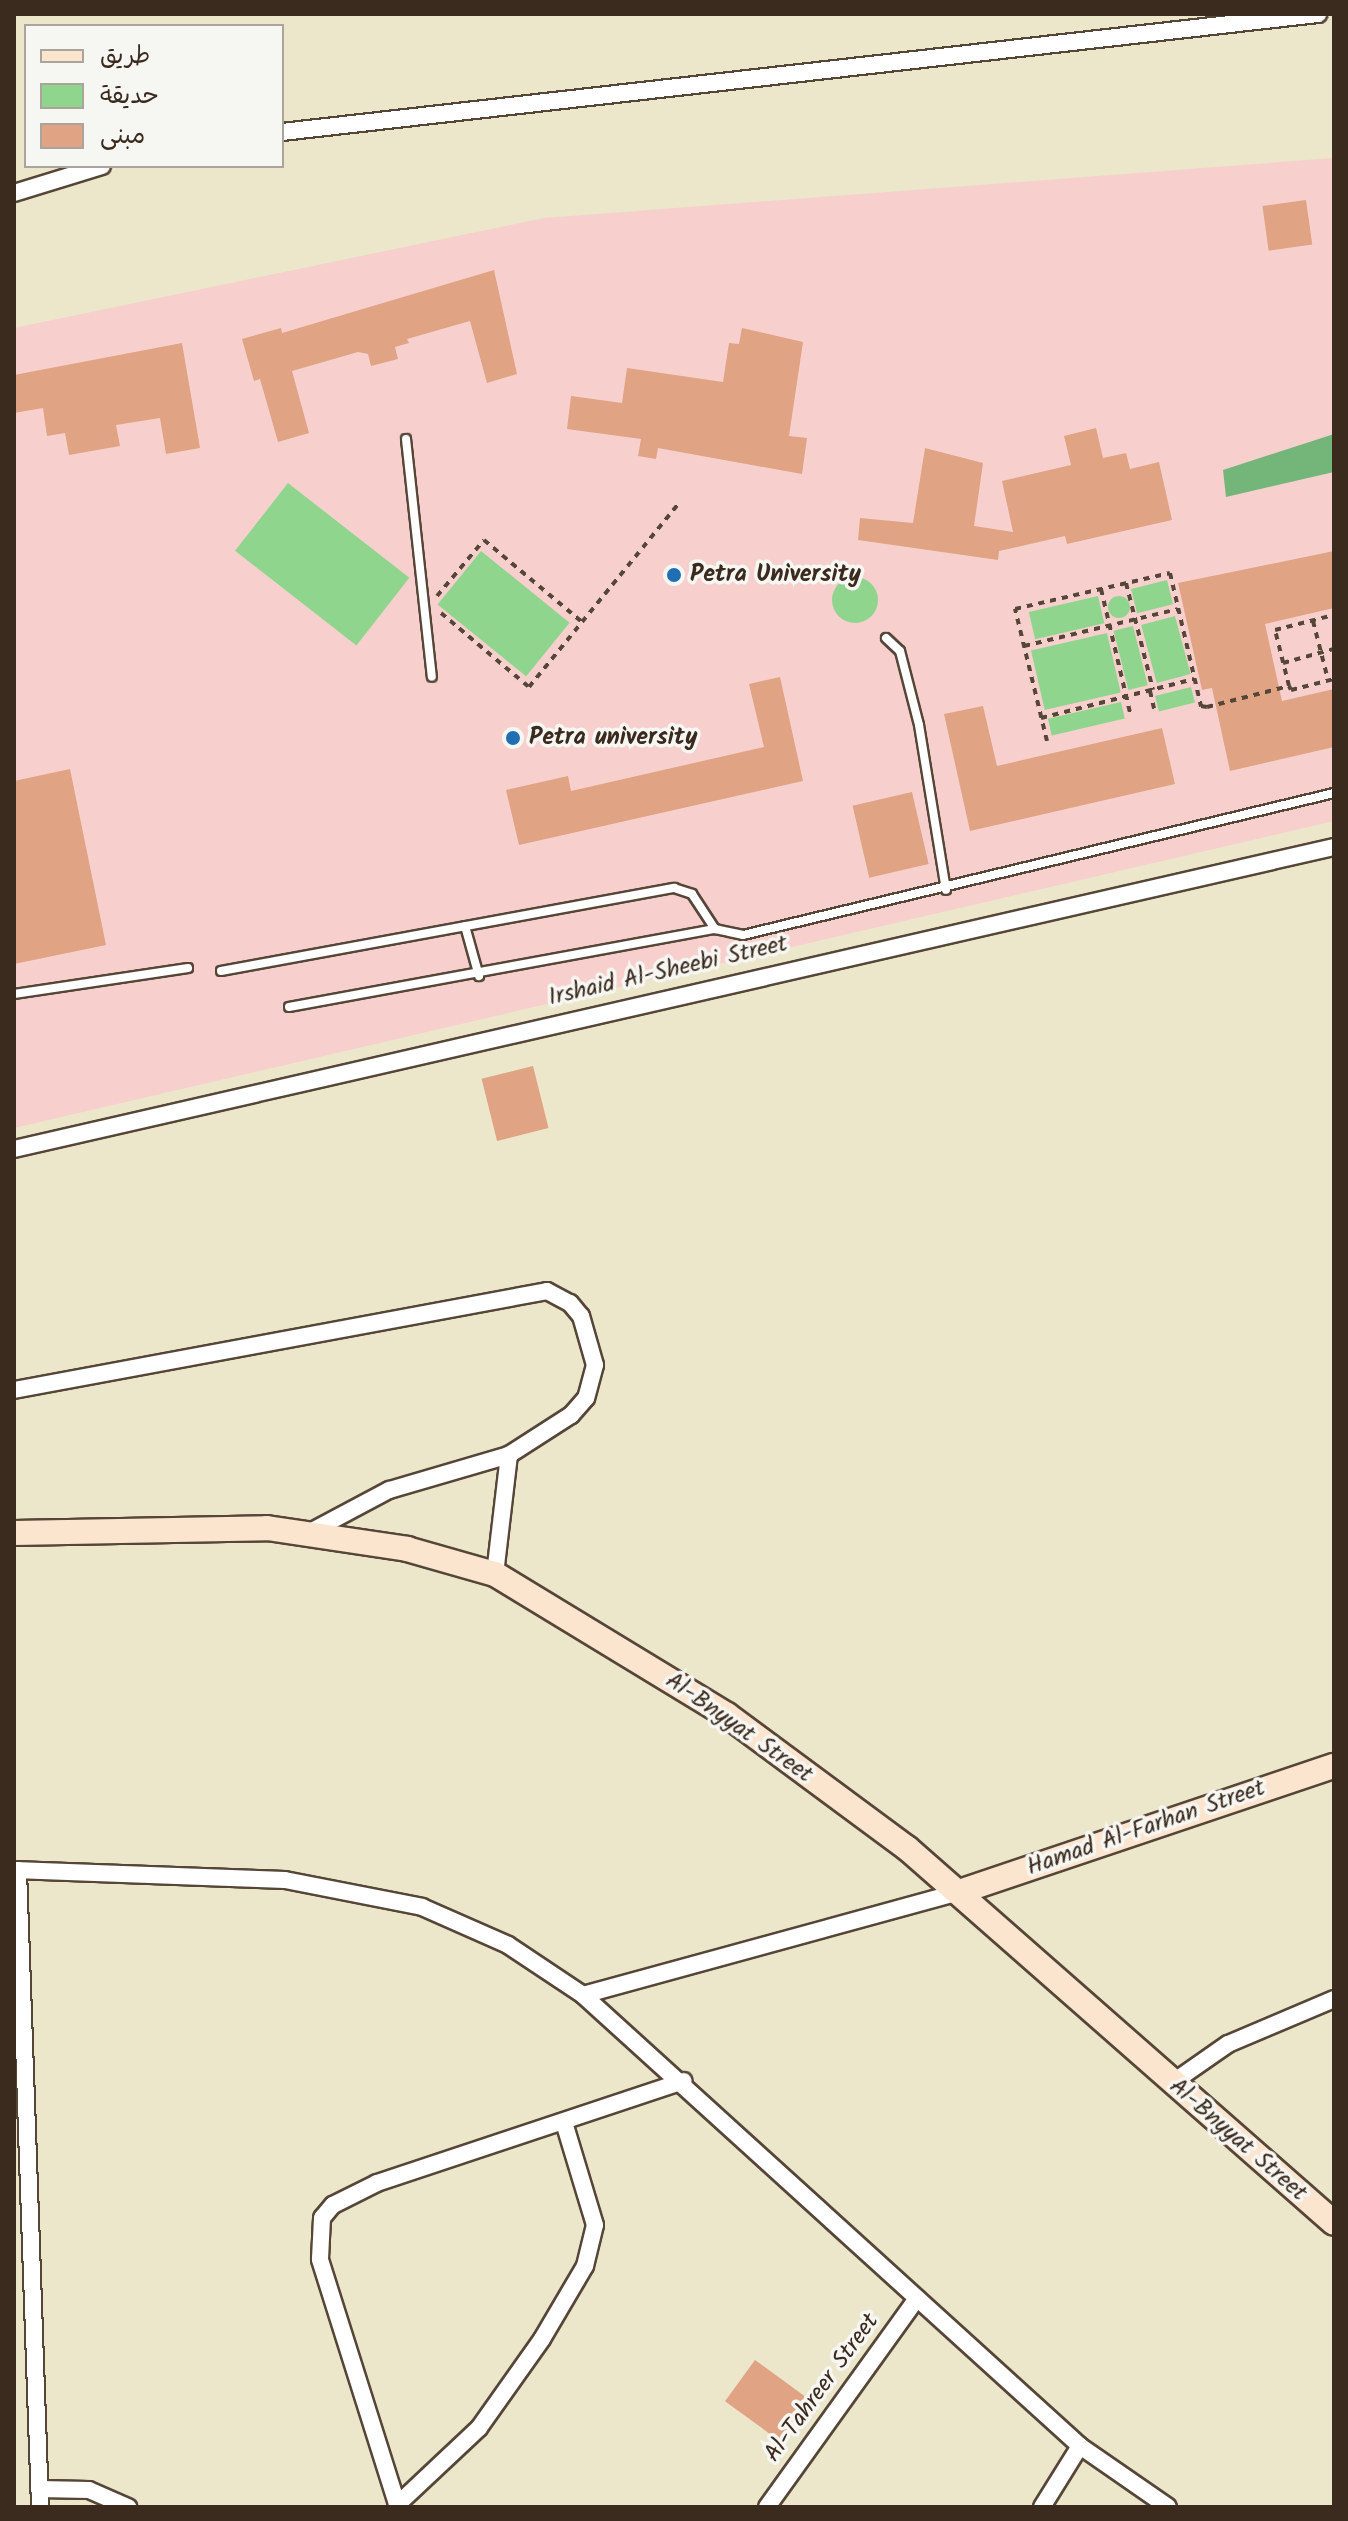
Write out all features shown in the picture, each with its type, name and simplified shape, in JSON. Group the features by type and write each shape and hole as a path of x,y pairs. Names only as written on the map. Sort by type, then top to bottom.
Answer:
{"main road":[{"name":"Al-Bnyyat Street","path":"14,1533 267,1528 407,1549 495,1574 727,1715 959,1892 1334,2223"},
{"name":"Hamad Al-Farhan Street","path":"959,1892 1334,1766"}],"street":[{"path":"284,132 1318,14"},
{"path":"14,193 95,168"},
{"name":"Irshaid Al-Sheebi Street","path":"14,1149 1334,847"},
{"path":"14,1390 547,1291 560,1295 581,1316 594,1378 586,1398 571,1415 509,1455 389,1490 308,1533"},
{"path":"495,1574 509,1455"},
{"path":"40,2507 16,1870 285,1880 357,1891 422,1907 508,1945 583,1995 683,2081 1080,2446 1168,2507"},
{"path":"583,1995 959,1892"},
{"path":"1172,2083 1228,2044 1334,1999"},
{"path":"564,2122 595,2225 585,2266 542,2339 479,2428 398,2506 320,2259 322,2218 333,2205 377,2183 683,2081"},
{"name":"Al-Tahreer Street","path":"767,2507 917,2298"},
{"path":"1042,2507 1080,2446"},
{"path":"39,2489 89,2490 128,2507"}],"lane":[{"path":"406,439 432,677"},
{"path":"886,638 900,651 919,725 946,890"},
{"path":"289,1007 479,976 715,929 743,935 946,890 1334,793"},
{"path":"221,971 674,888 692,894 715,929"},
{"path":"465,926 479,976"},
{"path":"14,994 188,968"}],"path":[{"path":"582,622 484,540 430,605 529,687 680,502"},
{"path":"1047,741 1015,609 1170,573 1201,706 1289,686"},
{"path":"1126,583 1155,712"},
{"path":"1101,589 1131,717"},
{"path":"1024,646 1178,609"},
{"path":"1313,621 1331,680 1291,690 1275,630 1334,615"},
{"path":"1283,663 1334,649"},
{"path":"1041,718 1195,679"}],"shaded area":[{"name":"Petra University","path":"1334,158 1334,821 14,1128 14,328 544,218"}],"green space":[{"path":"1334,434 1334,472 1226,497 1223,470"},
{"path":"288,483 409,578 356,646 235,551"},
{"path":"481,551 570,623 526,676 438,605"},
{"path":"855,577 871,584 878,600 871,616 855,623 839,616 832,600 839,584"},
{"path":"1167,580 1173,604 1137,613 1131,589"},
{"path":"1098,596 1104,623 1035,639 1029,612"},
{"path":"1115,596 1123,596 1130,607 1123,618 1115,618 1108,611 1108,603"},
{"path":"1175,616 1191,674 1157,683 1141,625"},
{"path":"1133,626 1148,685 1128,690 1114,631"},
{"path":"1107,633 1121,692 1045,710 1031,651"},
{"path":"1191,687 1195,703 1159,711 1155,696"},
{"path":"1121,702 1125,719 1052,735 1048,719"}],"building":[{"path":"1306,200 1312,245 1269,251 1262,206"},
{"path":"494,270 517,374 487,383 470,321 407,339 409,343 395,347 398,359 371,366 368,354 358,352 292,371 309,433 278,442 260,379 254,381 242,339 281,328 282,333"},
{"path":"742,328 803,342 789,436 807,438 802,474 658,448 656,459 638,456 641,439 567,429 571,396 622,403 627,368 723,382 729,343 739,344"},
{"path":"182,343 200,448 166,454 160,418 116,425 120,446 69,455 65,433 47,436 43,408 14,413 14,375"},
{"path":"1096,428 1103,458 1126,453 1130,469 1159,462 1172,520 1067,544 1065,536 999,551 998,560 858,540 860,518 913,523 925,448 983,463 974,526 1013,532 1002,481 1071,465 1064,436"},
{"path":"1334,551 1334,608 1265,624 1282,701 1334,689 1334,747 1230,771 1212,688 1202,690 1178,583"},
{"path":"780,677 803,781 519,845 506,790 568,776 571,791 764,747 749,684"},
{"path":"983,706 997,766 1162,728 1175,784 970,831 944,714"},
{"path":"70,769 106,945 14,964 14,781"},
{"path":"912,792 929,864 869,878 853,806"},
{"path":"533,1066 548,1128 497,1141 482,1079"},
{"path":"755,2360 809,2399 779,2441 725,2401"}],"place":[{"name":"Petra University","path":"674,575"},
{"name":"Petra university","path":"513,738"}]}
